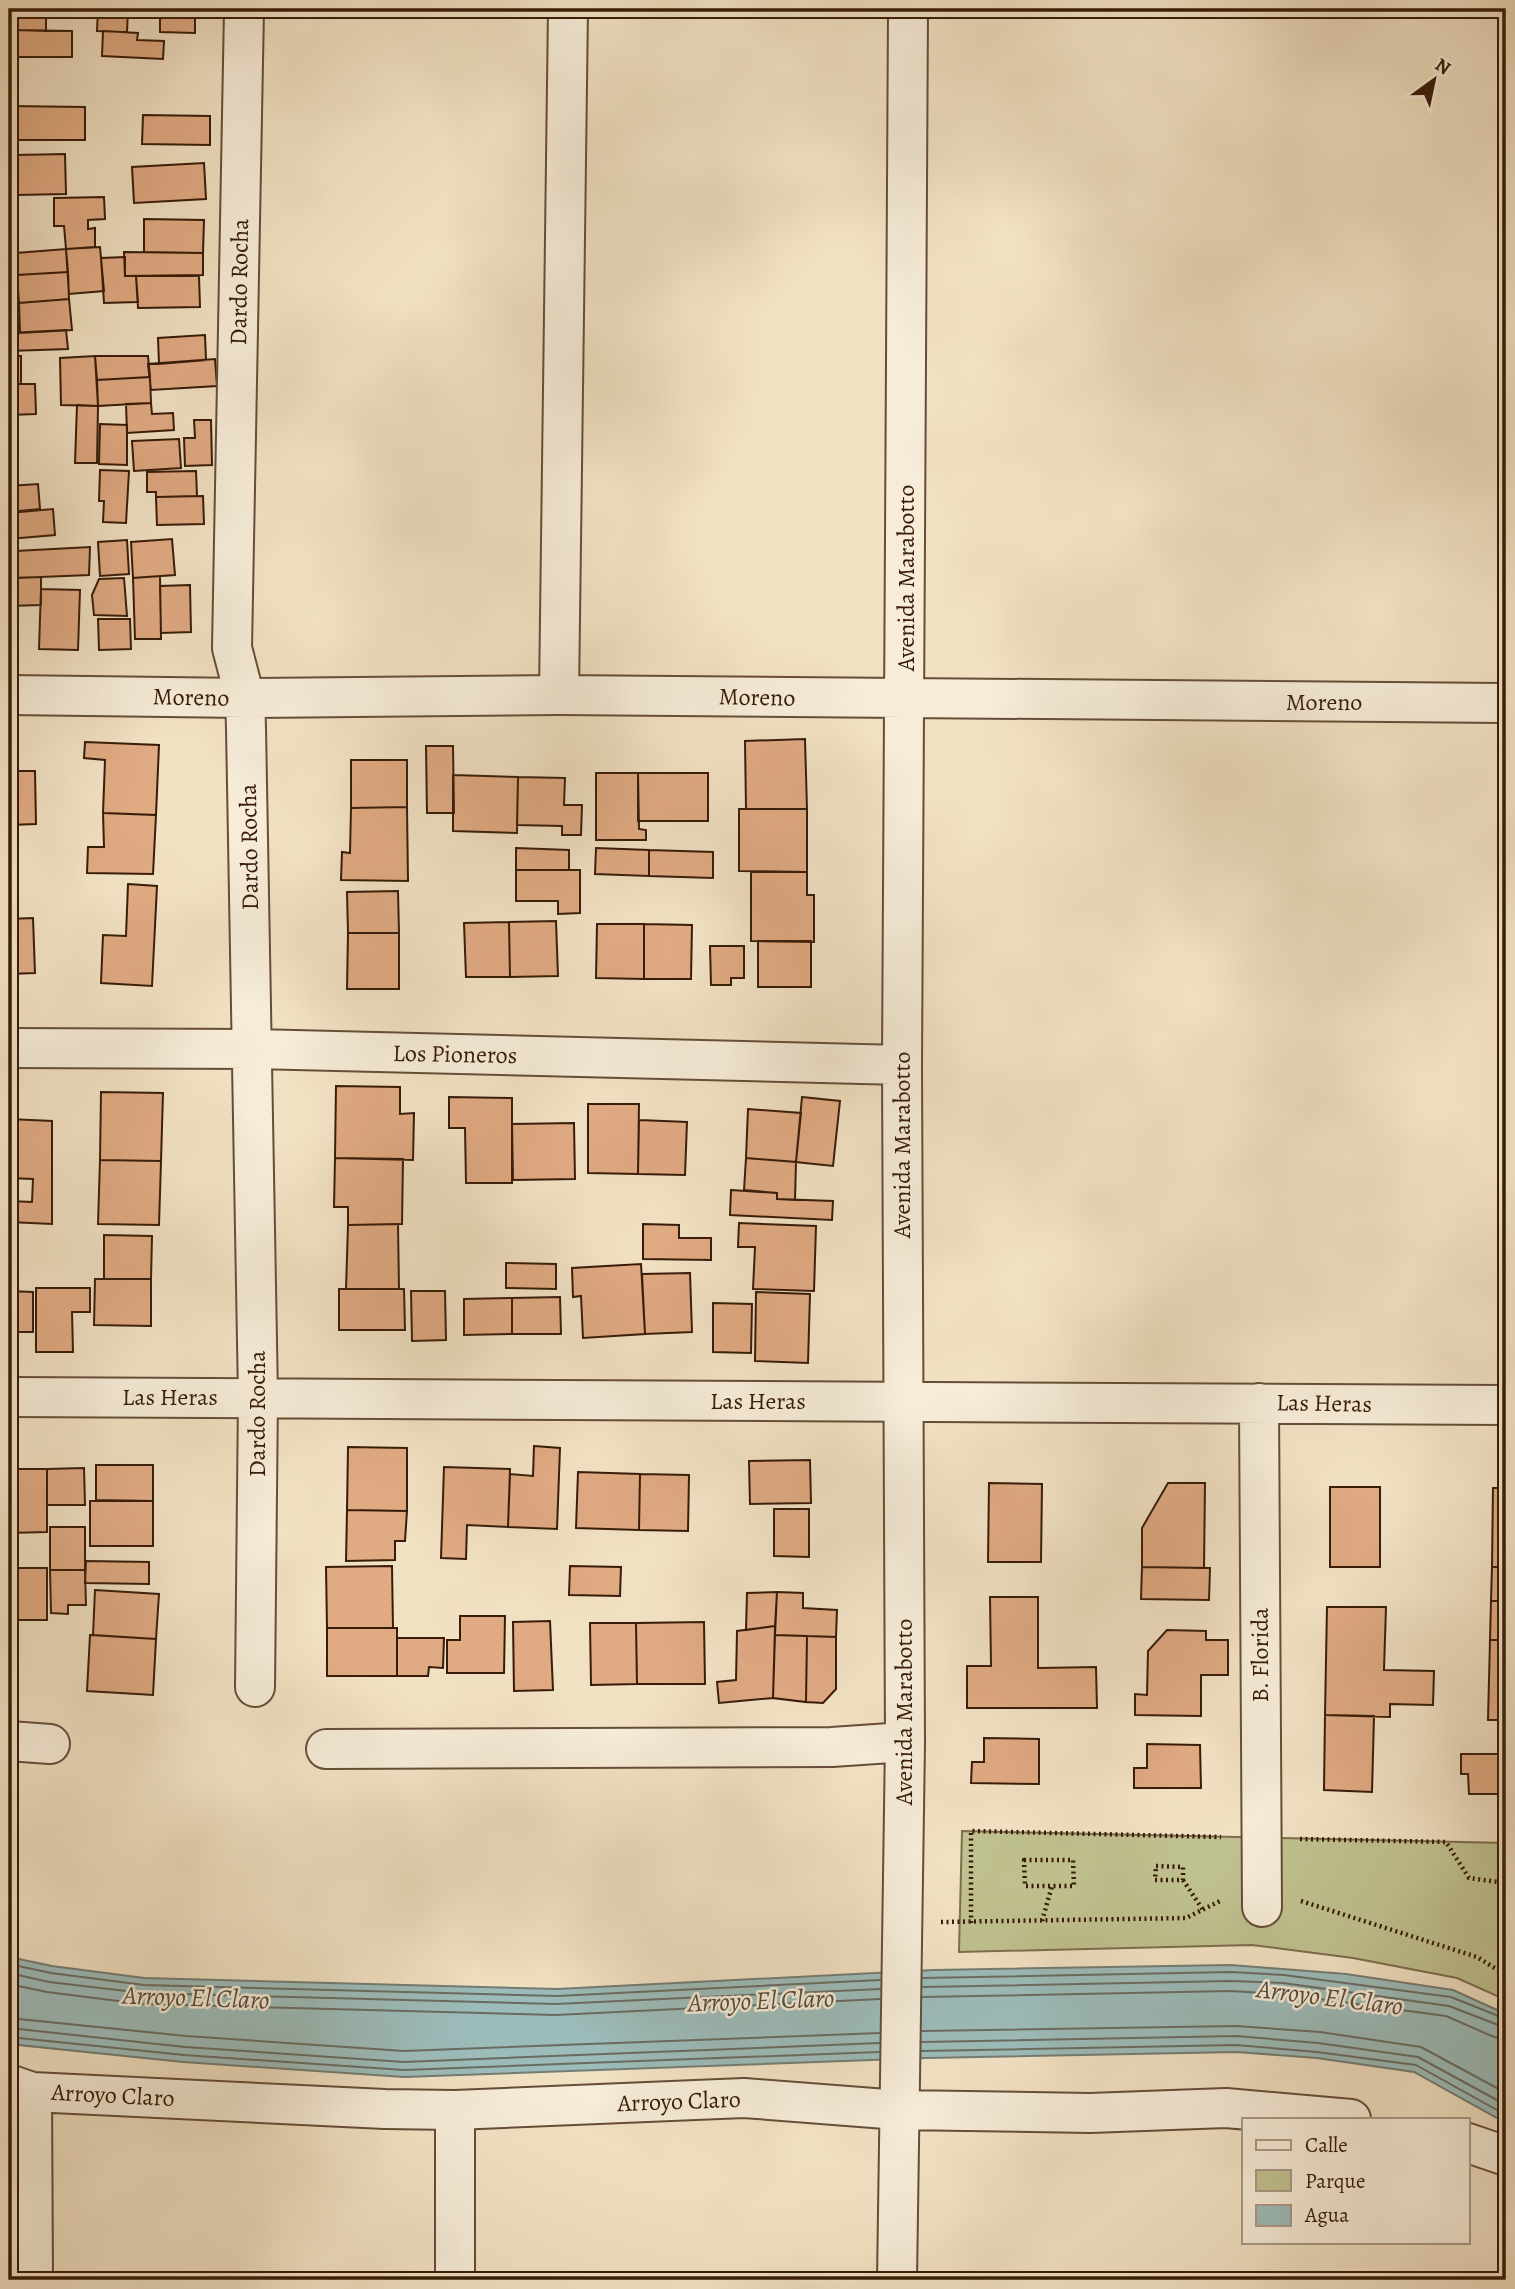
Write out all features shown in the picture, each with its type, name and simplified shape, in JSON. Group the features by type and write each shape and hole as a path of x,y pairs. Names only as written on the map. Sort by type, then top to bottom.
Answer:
{"street":[{"name":"Dardo Rocha","path":"244,9 232,648 245,698 254,1049 258,1397 255,1687"},
{"path":"559,695 568,9"},
{"name":"Avenida Marabotto","path":"897,2280 905,1742 902,1065 908,9"},
{"name":"Moreno","path":"9,695 245,698 559,695 1506,703"},
{"name":"Los Pioneros","path":"9,1048 254,1049 902,1065"},
{"name":"Las Heras","path":"9,1397 1506,1405"},
{"name":"B. Florida","path":"1259,1403 1262,1893"},
{"path":"9,1741 50,1744"},
{"path":"326,1749 832,1747 905,1742"},
{"path":"20,2088 33,2280"},
{"name":"Arroyo Claro","path":"20,2088 455,2110 744,2098 899,2097 1090,2113 1226,2108 1340,2118"},
{"path":"455,2110 455,2280"},
{"path":"1470,2144 1506,2156"}],"path":[{"path":"971,1923 971,1831 1446,1842 1469,1878 1506,1882"},
{"path":"1024,1860 1073,1860 1074,1886 1052,1886 1025,1886 1024,1860"},
{"path":"1183,1880 1155,1880 1156,1866 1183,1867 1183,1880 1202,1910"},
{"path":"1042,1921 1052,1886"},
{"path":"901,1934 971,1923 1185,1918 1202,1910 1262,1893 1477,1957 1506,1975"}],"green space":[{"path":"962,1831 1506,1843 1506,2000 1457,1978 1353,1958 1252,1945 959,1952"}],"water":[{"name":"Arroyo El Claro","path":"9,1957 52,1966 144,1978 557,1989 934,1970 1231,1965 1346,1974 1453,1990 1506,2014 1506,2123 1414,2072 1317,2058 1237,2052 926,2058 404,2077 183,2062 9,2044"}],"building":[{"path":"16,9 46,9 46,31 16,30"},
{"path":"46,9 68,9 68,14 46,14"},
{"path":"68,9 98,9 98,15 68,14"},
{"path":"98,9 128,9 127,32 97,31"},
{"path":"160,9 195,9 195,33 160,32"},
{"path":"9,23 16,23 16,49 9,48"},
{"path":"16,30 72,31 72,57 16,57"},
{"path":"103,31 138,33 137,40 164,41 163,59 102,56"},
{"path":"9,106 85,107 85,140 9,140"},
{"path":"143,115 210,116 210,145 142,144"},
{"path":"65,154 66,194 17,195 16,155"},
{"path":"204,163 206,199 134,203 132,167"},
{"path":"104,197 105,219 88,220 88,229 95,228 95,247 66,249 64,226 54,226 54,198"},
{"path":"144,219 204,220 203,253 144,252"},
{"path":"100,247 104,291 69,294 66,249"},
{"path":"66,249 68,272 17,275 16,253"},
{"path":"124,252 203,253 203,275 125,276"},
{"path":"125,257 125,276 136,276 138,302 104,303 101,258"},
{"path":"68,272 69,299 19,303 17,275"},
{"path":"136,276 199,276 200,307 138,308"},
{"path":"69,299 72,330 20,333 19,303"},
{"path":"19,303 20,333 9,333 9,304"},
{"path":"66,330 68,349 9,351 9,333"},
{"path":"205,335 206,360 159,364 158,338"},
{"path":"9,356 21,356 21,384 9,384"},
{"path":"95,356 148,356 150,377 97,380"},
{"path":"95,356 98,406 61,405 60,358"},
{"path":"215,359 217,386 151,390 148,364"},
{"path":"150,377 151,403 98,406 97,380"},
{"path":"9,384 35,384 36,414 9,415"},
{"path":"151,403 152,414 173,413 174,430 127,433 126,404"},
{"path":"77,405 98,406 97,463 75,463"},
{"path":"194,420 211,420 212,465 185,466 184,438 195,438"},
{"path":"100,424 127,425 127,465 99,464"},
{"path":"179,439 181,468 134,471 132,441"},
{"path":"100,470 129,471 126,523 103,522 104,501 99,501"},
{"path":"196,471 197,496 156,497 156,492 147,492 147,472"},
{"path":"38,484 40,509 9,512 9,486"},
{"path":"203,496 204,524 157,525 156,497"},
{"path":"53,509 55,535 9,539 9,513"},
{"path":"9,539 14,539 17,566 9,566"},
{"path":"172,539 175,575 133,578 131,542"},
{"path":"127,540 129,574 100,576 98,542"},
{"path":"90,547 89,575 17,578 16,551"},
{"path":"160,576 161,639 135,639 133,578"},
{"path":"41,577 41,605 9,606 9,578"},
{"path":"124,578 127,616 94,615 92,595 99,579"},
{"path":"190,585 191,632 161,633 160,586"},
{"path":"41,589 80,590 78,650 39,649"},
{"path":"98,619 130,619 131,649 99,650"},
{"path":"805,739 807,809 746,809 745,741"},
{"path":"85,742 159,745 156,815 103,813 105,760 84,758"},
{"path":"426,746 453,746 454,813 427,813"},
{"path":"351,760 407,760 407,807 351,808"},
{"path":"9,771 35,771 36,824 9,825"},
{"path":"596,773 638,773 639,829 646,830 646,840 596,840"},
{"path":"638,773 708,773 708,821 638,821"},
{"path":"453,775 518,777 517,833 453,831"},
{"path":"518,777 565,778 564,805 582,805 581,835 562,835 562,826 517,825"},
{"path":"407,807 408,881 341,880 342,852 350,853 351,808"},
{"path":"739,809 807,809 807,872 739,871"},
{"path":"103,813 156,815 153,874 87,873 88,847 104,847"},
{"path":"516,848 569,850 569,870 516,870"},
{"path":"596,848 649,850 649,876 595,874"},
{"path":"649,850 713,852 713,878 649,876"},
{"path":"516,870 580,870 580,913 558,914 558,901 516,901"},
{"path":"751,872 807,872 807,895 814,895 814,942 751,941"},
{"path":"128,884 157,886 152,986 101,983 103,935 126,936"},
{"path":"398,891 399,933 348,933 347,892"},
{"path":"33,918 35,973 9,974 9,919"},
{"path":"556,921 558,976 510,977 509,922"},
{"path":"509,922 510,977 466,977 464,923"},
{"path":"597,924 644,924 644,979 596,978"},
{"path":"644,924 692,925 691,979 644,979"},
{"path":"348,933 399,933 399,989 347,989"},
{"path":"758,941 811,941 811,987 758,987"},
{"path":"710,946 744,946 744,978 731,978 731,985 711,985"},
{"path":"336,1086 400,1087 400,1114 414,1113 413,1160 335,1158"},
{"path":"101,1092 163,1093 161,1161 100,1160"},
{"path":"449,1097 512,1098 512,1183 466,1183 465,1128 449,1128"},
{"path":"802,1097 840,1101 833,1166 796,1162"},
{"path":"588,1104 639,1104 638,1174 588,1173"},
{"path":"748,1109 801,1113 796,1162 746,1158"},
{"path":"9,1119 52,1121 52,1224 9,1222 10,1201 32,1202 33,1179 9,1178"},
{"path":"639,1120 687,1122 685,1175 638,1174"},
{"path":"574,1123 575,1179 513,1180 512,1124"},
{"path":"335,1158 403,1159 402,1224 348,1225 348,1207 334,1207"},
{"path":"746,1158 796,1162 795,1200 777,1199 777,1193 744,1190"},
{"path":"100,1160 161,1161 159,1225 98,1224"},
{"path":"731,1190 777,1193 777,1199 833,1201 832,1220 730,1215"},
{"path":"739,1223 816,1226 814,1291 753,1289 755,1247 738,1247"},
{"path":"398,1224 399,1289 346,1289 348,1225"},
{"path":"643,1224 679,1225 679,1238 711,1238 711,1260 643,1259"},
{"path":"104,1235 152,1236 151,1279 104,1279"},
{"path":"506,1263 556,1264 556,1289 506,1288"},
{"path":"641,1264 645,1334 583,1338 581,1296 573,1297 572,1268"},
{"path":"690,1273 692,1332 645,1334 642,1274"},
{"path":"95,1279 151,1279 151,1326 94,1325"},
{"path":"36,1288 90,1288 90,1312 72,1312 73,1352 36,1352"},
{"path":"339,1289 404,1289 405,1330 339,1330"},
{"path":"9,1291 33,1292 33,1332 9,1332"},
{"path":"411,1291 445,1291 446,1340 412,1341"},
{"path":"756,1292 810,1294 808,1363 755,1361"},
{"path":"560,1297 561,1334 512,1334 512,1298"},
{"path":"512,1298 512,1334 464,1335 464,1299"},
{"path":"713,1303 752,1304 751,1353 713,1352"},
{"path":"534,1446 560,1448 557,1529 508,1527 510,1474 533,1476"},
{"path":"348,1447 407,1448 407,1511 347,1510"},
{"path":"810,1460 811,1503 750,1504 749,1461"},
{"path":"96,1465 153,1465 153,1501 96,1500"},
{"path":"444,1467 510,1469 508,1527 467,1525 466,1559 441,1558"},
{"path":"84,1468 85,1505 47,1505 47,1469"},
{"path":"9,1469 47,1469 47,1532 9,1533"},
{"path":"578,1472 640,1474 639,1530 576,1528"},
{"path":"640,1474 689,1475 688,1531 639,1530"},
{"path":"989,1483 1042,1484 1041,1562 988,1562"},
{"path":"1168,1483 1205,1483 1204,1568 1142,1567 1142,1528"},
{"path":"1330,1487 1380,1487 1380,1567 1330,1567"},
{"path":"1493,1488 1506,1488 1506,1567 1492,1567"},
{"path":"90,1501 153,1501 153,1546 90,1546"},
{"path":"774,1509 809,1509 809,1557 774,1556"},
{"path":"347,1510 407,1511 405,1541 395,1541 395,1560 346,1561"},
{"path":"50,1527 85,1527 85,1570 50,1570"},
{"path":"86,1561 149,1562 149,1584 85,1583"},
{"path":"392,1566 393,1628 327,1628 326,1567"},
{"path":"570,1566 621,1567 620,1596 569,1595"},
{"path":"1142,1567 1210,1568 1209,1600 1141,1599"},
{"path":"1492,1567 1506,1567 1506,1601 1491,1601"},
{"path":"9,1568 47,1568 47,1620 9,1620"},
{"path":"50,1570 85,1570 86,1605 68,1605 68,1614 51,1613"},
{"path":"95,1590 159,1594 156,1639 93,1635"},
{"path":"777,1592 803,1593 803,1608 837,1610 836,1637 775,1635"},
{"path":"777,1592 775,1626 746,1630 747,1593"},
{"path":"990,1597 1038,1597 1038,1668 1096,1667 1097,1708 967,1708 967,1666 991,1666"},
{"path":"1491,1601 1506,1601 1506,1640 1490,1640"},
{"path":"1327,1607 1386,1607 1384,1670 1434,1671 1433,1705 1390,1704 1390,1717 1325,1715"},
{"path":"460,1616 505,1616 504,1673 447,1673 447,1640 460,1640"},
{"path":"550,1621 553,1690 514,1691 513,1622"},
{"path":"704,1622 705,1684 637,1684 636,1623"},
{"path":"590,1623 636,1623 637,1684 591,1685"},
{"path":"775,1626 773,1698 719,1703 717,1682 736,1680 737,1631"},
{"path":"327,1628 397,1628 397,1676 327,1676"},
{"path":"1167,1630 1206,1631 1206,1640 1228,1640 1228,1675 1201,1675 1201,1716 1135,1715 1135,1694 1147,1695 1148,1651"},
{"path":"90,1635 156,1639 153,1695 87,1691"},
{"path":"775,1635 807,1636 806,1702 773,1698"},
{"path":"807,1636 836,1637 836,1689 823,1703 806,1702"},
{"path":"397,1638 444,1638 443,1668 429,1667 428,1676 397,1676"},
{"path":"1490,1640 1506,1640 1506,1720 1488,1720"},
{"path":"1325,1715 1374,1716 1372,1792 1324,1790"},
{"path":"984,1738 1039,1739 1039,1784 971,1783 972,1762 984,1762"},
{"path":"1147,1744 1200,1745 1201,1788 1134,1788 1134,1768 1147,1768"},
{"path":"1461,1754 1506,1754 1506,1794 1469,1794 1468,1774 1461,1774"}]}
